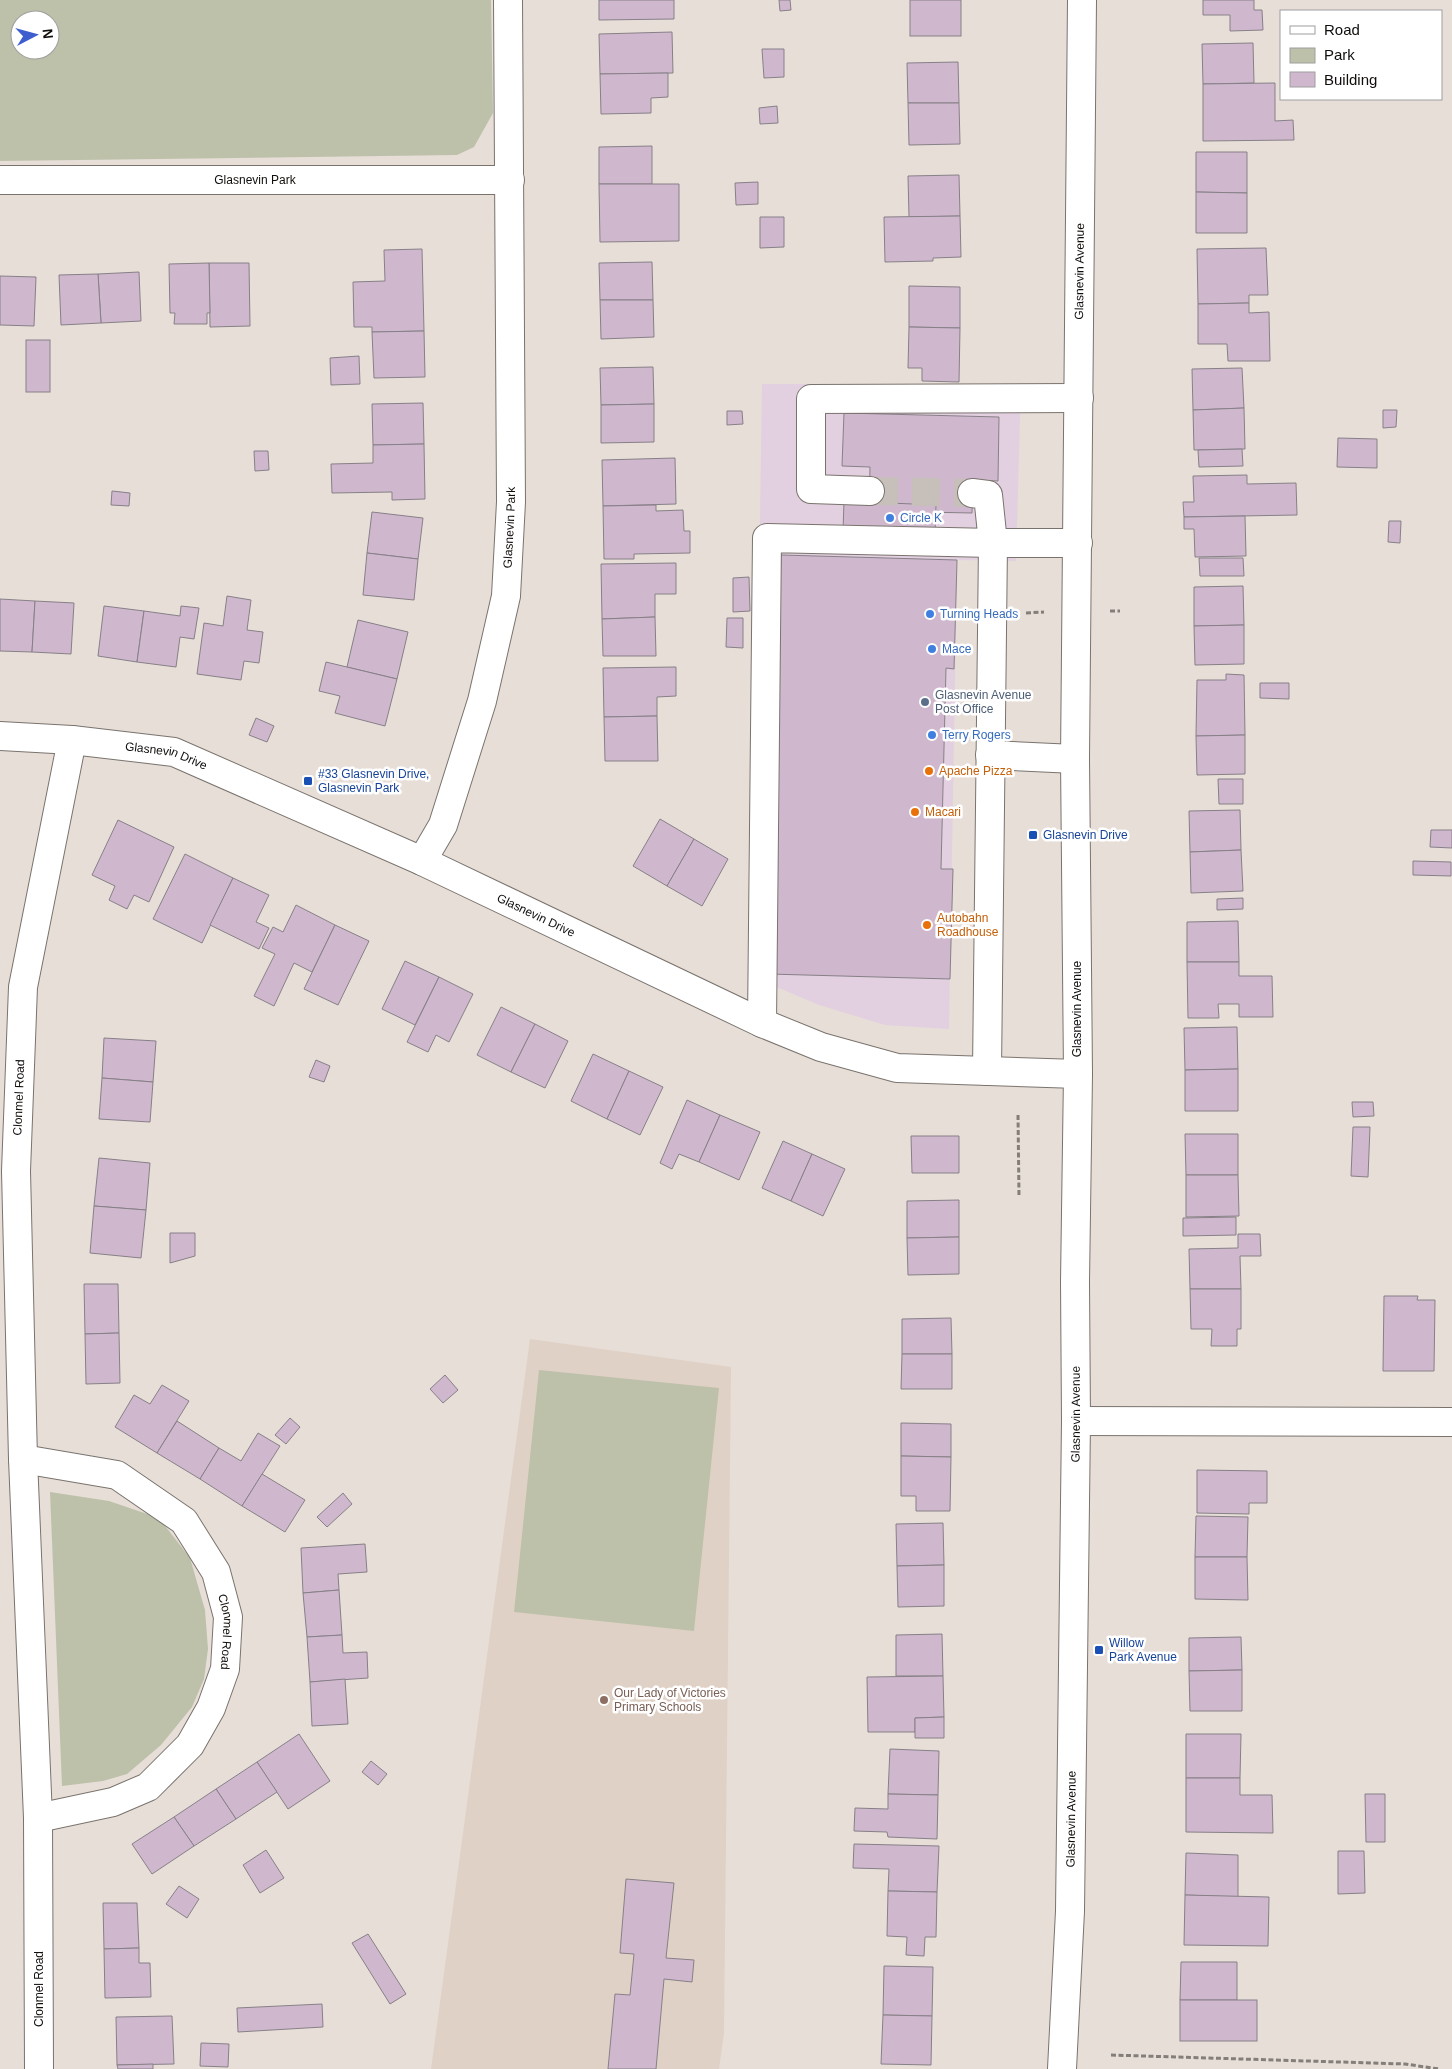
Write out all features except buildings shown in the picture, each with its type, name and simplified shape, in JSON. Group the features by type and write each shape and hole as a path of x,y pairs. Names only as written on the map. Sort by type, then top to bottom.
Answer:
{"street":[{"name":"Glasnevin Park","path":"422,860 443,825 482,701 506,596 511,502 508,0"},
{"name":"Glasnevin Avenue","path":"1062,2069 1070,1911 1076,1421 1075,1282 1078,1074 1075,759 1082,0"},
{"name":"Glasnevin Park","path":"0,180 510,180"},
{"path":"870,491 811,489 811,399 1079,398"},
{"path":"972,493 988,494 993,543 987,1071"},
{"path":"762,1023 767,538 1078,543"},
{"name":"Glasnevin Drive","path":"0,736 72,740 174,752 422,860 762,1023 821,1047 897,1068 1078,1074"},
{"name":"Clonmel Road","path":"39,2069 38,1818 23,1459 16,1171 22,988 72,740"},
{"path":"990,755 1075,759"},
{"path":"1076,1421 1452,1422"},
{"name":"Clonmel Road","path":"23,1459 117,1475 184,1521 216,1572 228,1618 226,1669 211,1708 190,1745 148,1787 112,1802 38,1818"}],"path":[{"path":"1106,612 1120,611"},
{"path":"1020,613 1047,612"},
{"path":"1018,1115 1019,1196"},
{"path":"1111,2055 1405,2064 1439,2069"}],"shaded area":[{"path":"762,384 1021,384 1016,561 957,560 949,1029 885,1025 819,1005 753,977"},
{"name":"Our Lady of Victories Primary Schools","path":"530,1339 731,1367 724,2033 719,2069 431,2069"}],"green space":[{"path":"0,0 491,0 493,113 474,147 457,155 0,161"},
{"path":"539,1370 719,1388 694,1631 514,1612"},
{"path":"50,1492 109,1501 159,1518 190,1558 205,1610 208,1649 204,1679 192,1707 161,1745 127,1774 103,1781 62,1786"}],"tunnel":[{"path":"870,491 972,493"}],"place":[{"name":"Circle K","path":"890,518"},
{"name":"Turning Heads","path":"930,614"},
{"name":"Mace","path":"932,649"},
{"name":"Glasnevin Avenue Post Office","path":"925,702"},
{"name":"Terry Rogers","path":"932,735"},
{"name":"Apache Pizza","path":"929,771"},
{"name":"#33 Glasnevin Drive, Glasnevin Park","path":"308,781"},
{"name":"Macari","path":"915,812"},
{"name":"Glasnevin Drive","path":"1033,835"},
{"name":"Autobahn Roadhouse","path":"927,925"},
{"name":"Willow Park Avenue","path":"1099,1650"},
{"name":"Our Lady of Victories Primary Schools","path":"604,1700"}]}
